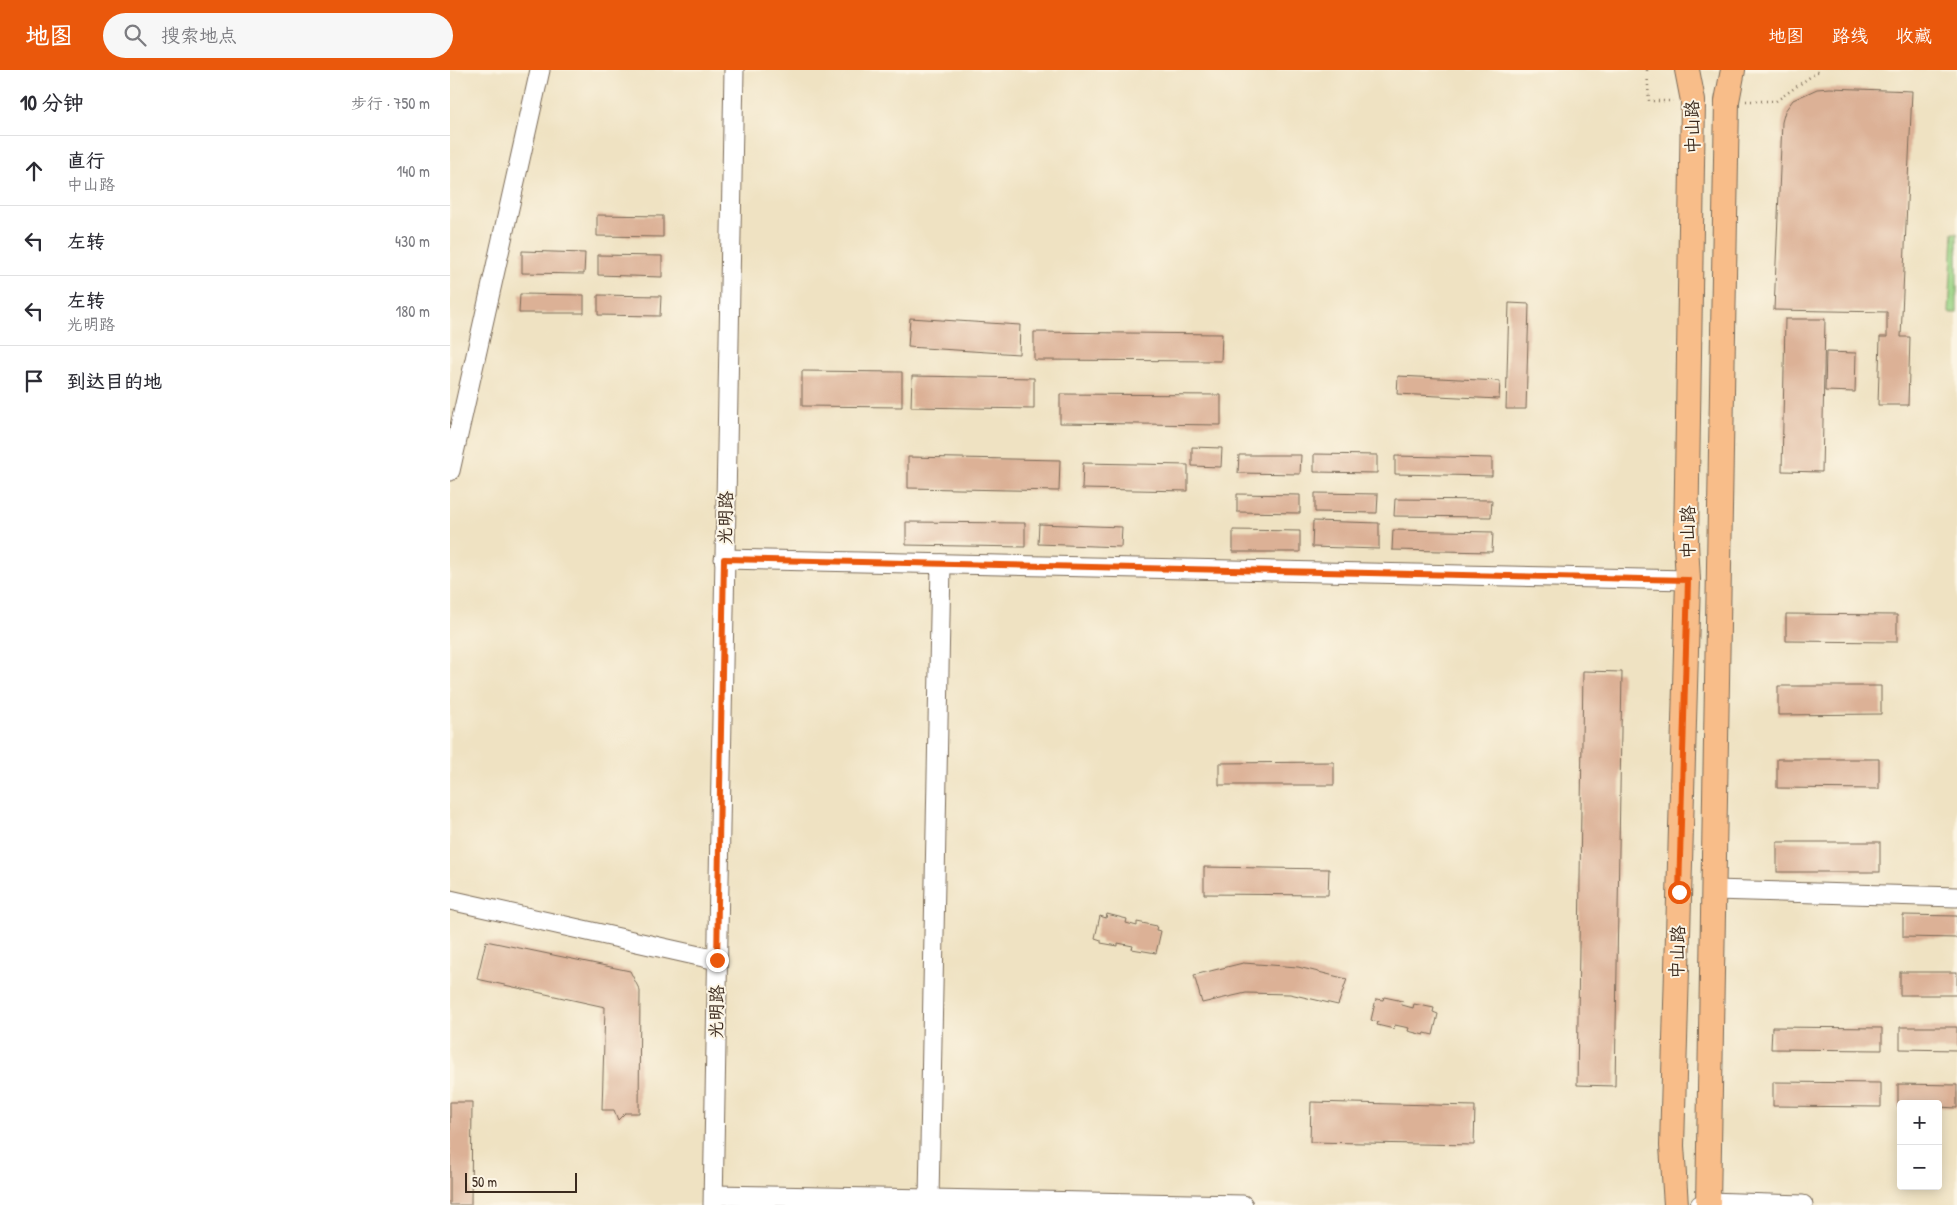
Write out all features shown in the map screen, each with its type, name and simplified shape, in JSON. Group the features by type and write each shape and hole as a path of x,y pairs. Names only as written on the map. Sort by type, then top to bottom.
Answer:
{"main road":[{"name":"中山路","path":"1676,1205 1672,1146 1688,580 1686,544 1693,101 1687,70"},
{"name":"中山路","path":"1706,1204 1714,890 1727,101 1733,70"}],"street":[{"path":"450,471 540,70"},
{"name":"光明路","path":"714,1200 734,70"},
{"path":"724,559 1688,580"},
{"path":"929,1200 941,564"},
{"path":"1714,890 1957,897"},
{"path":"450,900 717,960"},
{"path":"714,1200 929,1200 1243,1205"},
{"path":"1706,1204 1803,1205"}],"green space":[{"path":"1953,233 1957,233 1957,313 1949,313"}],"building":[{"path":"1817,89 1912,91 1901,337 1910,337 1908,405 1878,405 1880,337 1887,337 1887,312 1774,310 1782,122 1785,111 1793,100"},
{"path":"597,215 663,216 663,237 597,236"},
{"path":"522,251 585,253 584,274 522,273"},
{"path":"598,255 662,256 662,277 598,275"},
{"path":"520,294 584,295 584,313 519,313"},
{"path":"598,295 661,296 660,316 598,315"},
{"path":"1509,303 1529,304 1526,409 1506,409"},
{"path":"910,318 1020,325 1019,354 908,347"},
{"path":"1785,319 1825,319 1822,472 1782,471"},
{"path":"1034,332 1222,334 1221,361 1034,360"},
{"path":"1826,352 1856,353 1855,392 1825,391"},
{"path":"802,371 902,372 902,407 802,406"},
{"path":"912,376 1034,378 1034,409 911,407"},
{"path":"1398,376 1500,381 1499,399 1397,394"},
{"path":"1060,394 1221,395 1221,425 1060,423"},
{"path":"1192,447 1222,448 1221,467 1192,466"},
{"path":"1314,454 1377,455 1377,473 1314,472"},
{"path":"1239,455 1301,455 1300,474 1238,473"},
{"path":"1395,456 1492,458 1492,476 1395,474"},
{"path":"908,457 1060,460 1059,491 908,488"},
{"path":"1083,463 1188,465 1188,491 1082,489"},
{"path":"1315,493 1378,494 1377,513 1315,512"},
{"path":"1237,494 1300,495 1300,513 1237,512"},
{"path":"1395,499 1492,500 1491,517 1394,516"},
{"path":"1313,521 1379,523 1379,549 1312,547"},
{"path":"906,522 1025,523 1025,547 906,545"},
{"path":"1039,524 1122,527 1121,547 1038,544"},
{"path":"1233,530 1300,531 1300,552 1233,552"},
{"path":"1393,530 1493,532 1492,552 1392,550"},
{"path":"1786,614 1897,615 1897,642 1786,641"},
{"path":"1583,671 1622,672 1615,1086 1577,1085"},
{"path":"1778,686 1881,686 1881,714 1778,715"},
{"path":"1777,759 1879,759 1879,789 1777,788"},
{"path":"1334,762 1334,785 1219,785 1219,763"},
{"path":"1777,842 1880,842 1880,872 1777,872"},
{"path":"1204,867 1329,869 1328,895 1204,894"},
{"path":"1107,914 1127,919 1126,923 1137,926 1137,922 1157,926 1156,930 1161,931 1156,953 1132,949 1133,946 1118,943 1118,946 1101,943 1101,940 1095,938 1100,916 1106,918"},
{"path":"1903,915 1957,916 1957,938 1903,937"},
{"path":"486,941 630,971 640,991 639,1113 625,1113 618,1120 614,1110 602,1110 605,1007 477,979"},
{"path":"1243,963 1298,967 1347,979 1338,1005 1290,994 1246,993 1202,1003 1194,975"},
{"path":"1900,972 1957,972 1957,995 1900,995"},
{"path":"1384,997 1403,1001 1402,1005 1413,1008 1414,1004 1434,1008 1433,1012 1438,1014 1433,1035 1408,1031 1409,1028 1395,1025 1394,1029 1377,1025 1378,1022 1371,1020 1376,999 1383,1000"},
{"path":"1772,1027 1882,1028 1882,1050 1771,1049"},
{"path":"1900,1027 1957,1027 1957,1050 1900,1049"},
{"path":"1773,1082 1881,1083 1881,1107 1773,1106"},
{"path":"1898,1084 1957,1085 1957,1108 1942,1107 1942,1100 1898,1100"},
{"path":"450,1102 472,1102 471,1205 450,1205"},
{"path":"1311,1102 1475,1106 1474,1145 1310,1142"}],"route":[{"path":"717,960 724,559 1688,580 1679,892"}]}
